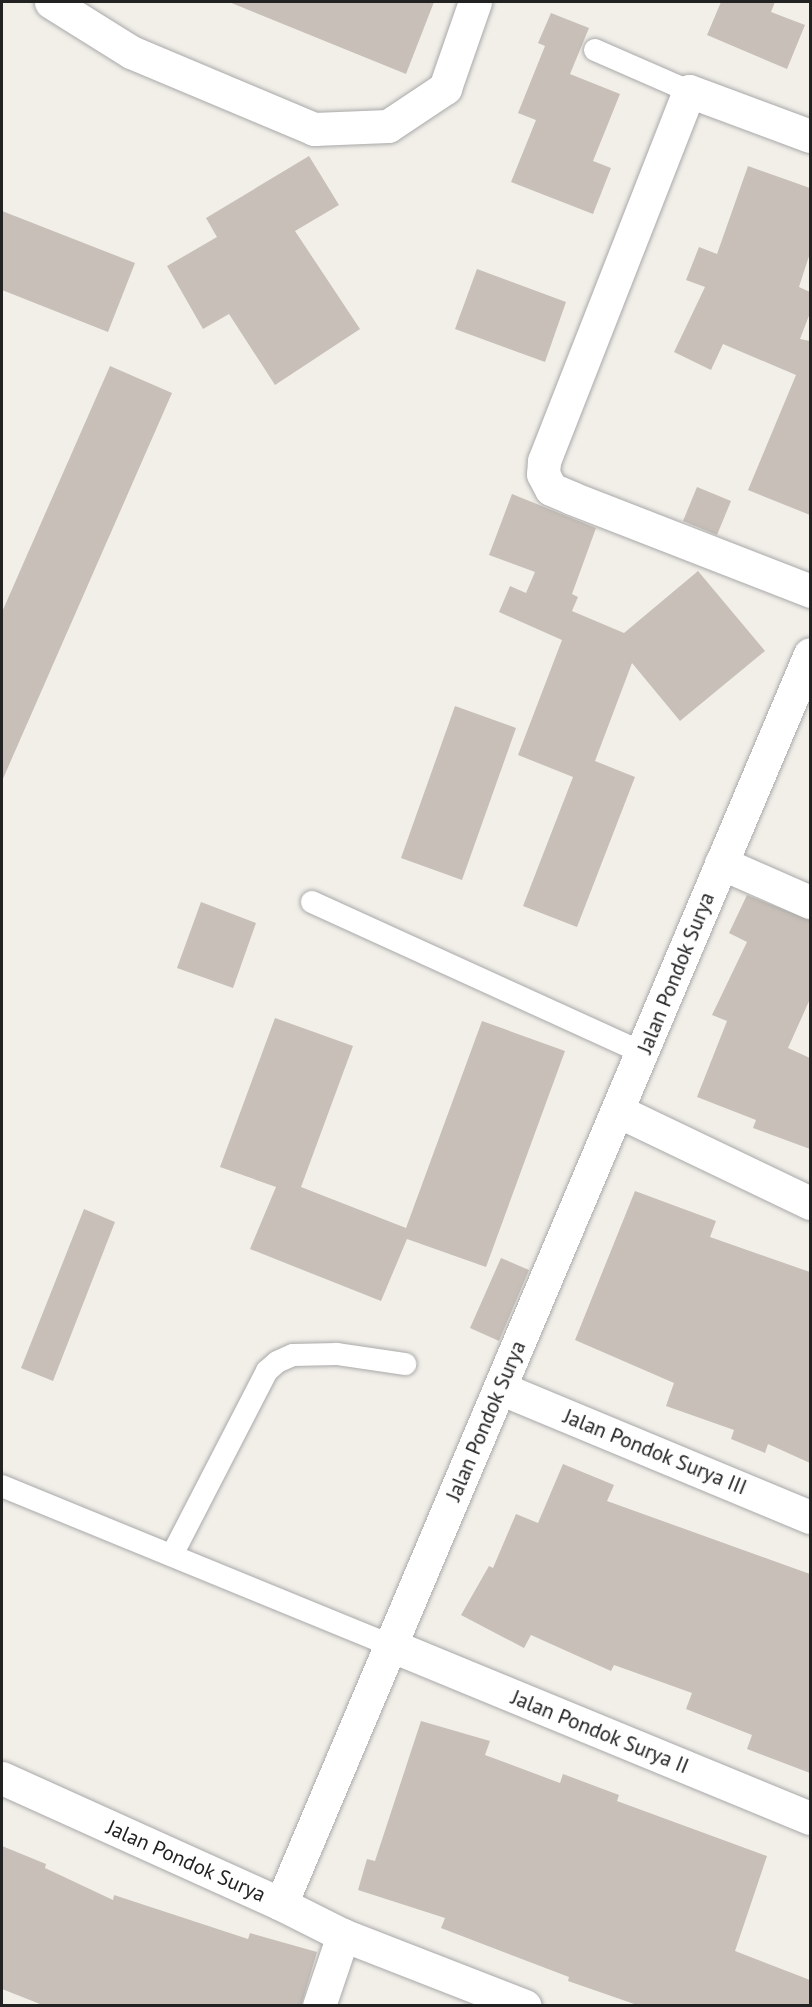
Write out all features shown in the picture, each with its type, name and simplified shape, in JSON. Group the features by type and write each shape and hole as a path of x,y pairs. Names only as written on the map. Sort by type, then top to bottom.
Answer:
{"street":[{"path":"51,2 131,52 314,129 388,126 445,88 475,2"},
{"path":"810,136 689,91 544,461 543,474 551,489 810,591"},
{"name":"Jalan Pondok Surya","path":"2,1778 281,1904 644,1053 721,863 810,654"},
{"path":"721,863 810,902"},
{"path":"618,1111 810,1203"},
{"name":"Jalan Pondok Surya III","path":"500,1388 810,1517"},
{"name":"Jalan Pondok Surya II","path":"390,1645 810,1818"},
{"path":"281,1904 344,1935 525,2006"},
{"path":"319,2006 344,1935"}],"lane":[{"path":"595,50 689,91"},
{"path":"312,902 644,1053"},
{"path":"172,1556 267,1371 277,1362 293,1355 337,1354 405,1364"},
{"path":"2,1486 390,1645"}],"building":[{"path":"229,2 434,2 406,74"},
{"path":"721,2 775,2 771,12 805,25 787,69 707,35"},
{"path":"551,13 589,28 570,74 620,94 593,161 611,168 593,214 511,182 536,120 518,113 545,46 538,43"},
{"path":"309,156 339,205 295,231 360,329 275,385 229,314 203,329 167,266 217,237 206,218"},
{"path":"748,166 810,188 810,253 799,287 810,292 810,313 800,339 810,341 810,515 748,490 796,375 723,344 711,370 674,352 705,287 686,280 699,247 717,254"},
{"path":"2,211 135,263 108,332 2,290"},
{"path":"477,269 566,302 545,362 455,329"},
{"path":"110,366 172,393 2,781 2,612"},
{"path":"697,487 731,501 717,535 683,521"},
{"path":"512,494 596,528 572,594 578,597 572,611 624,633 698,571 765,651 680,721 632,663 595,761 635,777 577,927 523,906 573,777 518,755 562,640 499,612 510,586 526,593 535,572 489,555"},
{"path":"455,706 516,728 462,880 401,858"},
{"path":"747,895 810,920 810,999 788,1048 810,1058 810,1149 753,1128 756,1120 697,1097 727,1021 712,1015 747,942 729,933"},
{"path":"201,902 256,923 233,988 177,968"},
{"path":"275,1018 353,1046 301,1187 406,1228 482,1021 565,1051 486,1267 407,1239 381,1301 250,1249 276,1187 220,1167"},
{"path":"635,1191 716,1221 710,1237 810,1272 810,1463 768,1444 765,1453 731,1439 734,1430 666,1406 674,1383 575,1340"},
{"path":"84,1209 115,1222 53,1381 21,1368"},
{"path":"501,1258 529,1270 499,1341 470,1328"},
{"path":"563,1464 614,1485 607,1501 810,1574 810,1773 747,1749 752,1735 686,1709 692,1693 614,1665 611,1671 531,1635 524,1648 461,1615 489,1566 493,1568 516,1514 538,1523"},
{"path":"421,1721 490,1741 485,1755 560,1783 563,1774 619,1795 617,1801 767,1856 735,1951 810,1980 810,2006 640,2006 568,1981 569,1977 441,1928 445,1918 358,1890 367,1859 375,1861"},
{"path":"2,1846 46,1864 45,1868 113,1900 114,1895 248,1939 250,1933 317,1952 301,2006 45,2006 2,1989"}]}
